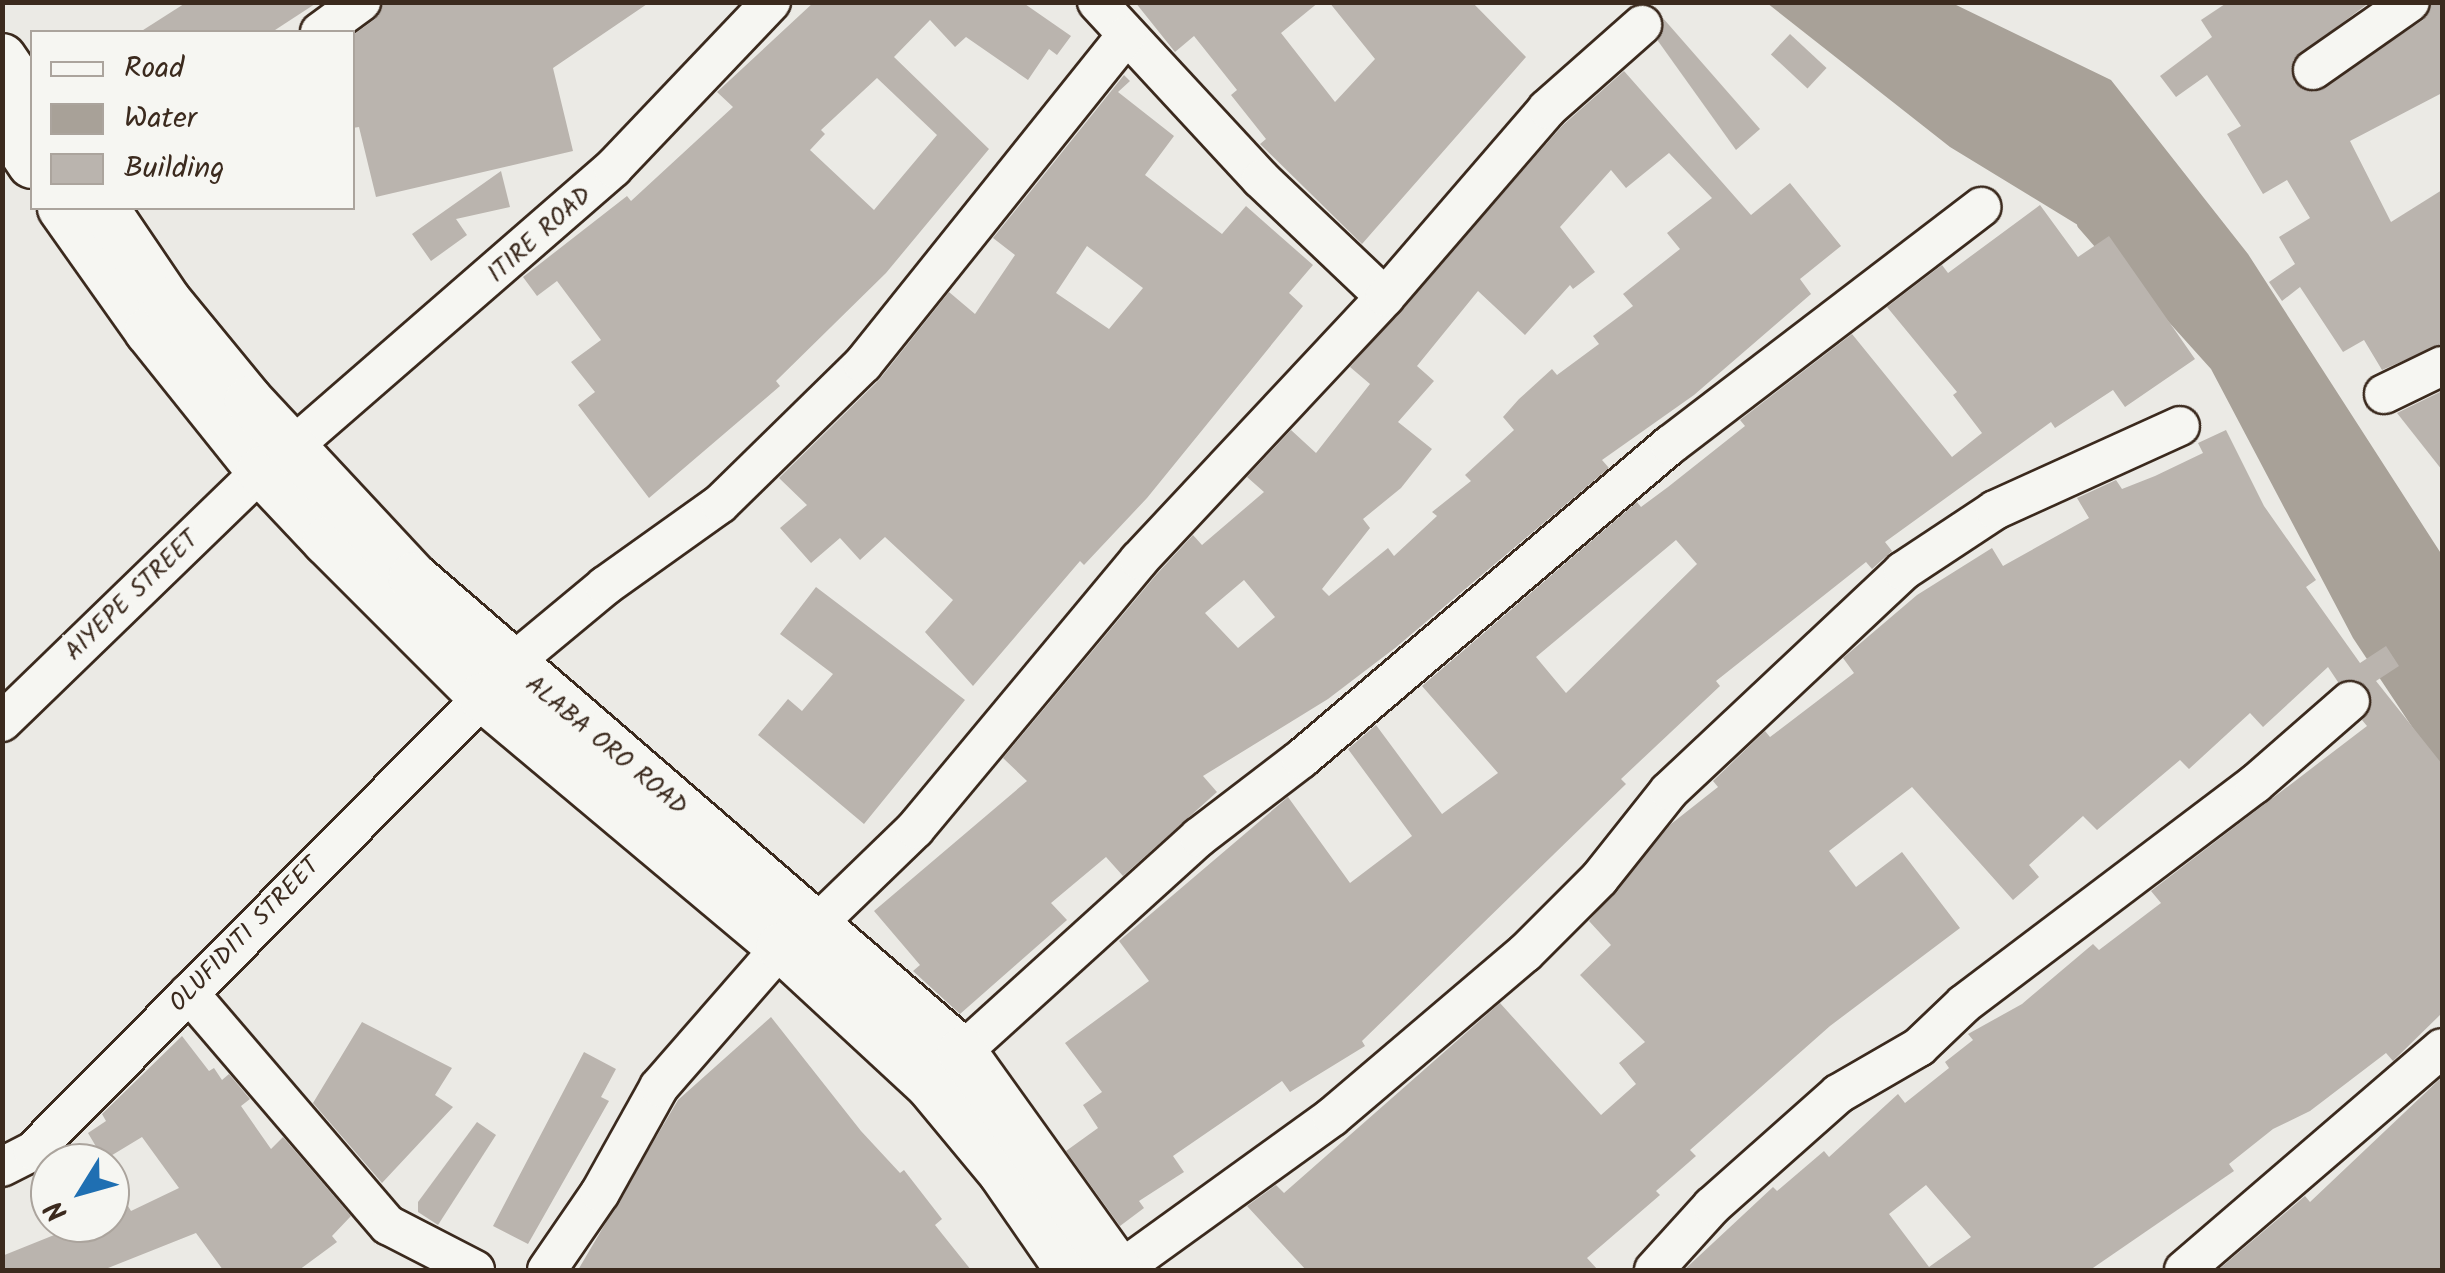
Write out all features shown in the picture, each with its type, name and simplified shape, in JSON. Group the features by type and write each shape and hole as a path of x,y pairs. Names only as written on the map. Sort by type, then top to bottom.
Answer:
{"main road":[{"path":"2,58 22,106 30,152"},
{"name":"ALABA ORO ROAD","path":"64,210 276,459 413,577 497,681 800,934 962,1052 1119,1270"},
{"name":"ALABA ORO ROAD","path":"105,210 276,459"},
{"name":"ALABA ORO ROAD","path":"800,934 1004,1172 1070,1270"}],"street":[{"path":"323,30 361,2"},
{"name":"ITIRE ROAD","path":"276,459 613,168 771,2"},
{"path":"1097,2 1126,36 1385,297"},
{"path":"2313,70 2410,2"},
{"path":"547,1270 600,1193 659,1086 800,934 915,829 1139,560 1385,297 1547,109 1642,25"},
{"name":"OLUFIDITI STREET","path":"2,1167 33,1151 497,681 720,504 864,364 1126,36"},
{"path":"962,1052 1171,862 1624,484 1981,206"},
{"path":"2384,394 2442,366"},
{"path":"1119,1270 1332,1116 1525,953 1599,879 1669,791 1904,570 1996,510 2180,426"},
{"name":"AIYEPE STREET","path":"2,722 276,459"},
{"path":"1654,1270 1712,1206 1838,1094 1919,1048 1964,1004 2256,784 2350,701"},
{"path":"189,993 388,1225 475,1270"},
{"path":"2184,1270 2256,1213 2442,1048"}],"water":[{"path":"1767,3 1952,3 2111,80 2248,254 2442,555 2442,772 2353,638 2211,369 2086,230 1950,147"}],"building":[{"path":"187,2 318,2 275,30 143,30"},
{"path":"383,2 650,2 553,68 573,151 376,197 359,127 355,128 355,34 375,19"},
{"path":"814,2 1022,2 1071,36 1057,55 1049,49 1028,80 966,37 955,47 930,20 894,57 989,149 886,273 776,381 780,386 649,498 578,405 595,392 571,362 601,340 557,281 537,296 523,277 627,196 631,201 733,107 717,92","holes":["877,78 937,135 874,210 810,150 825,134 821,130"]},
{"path":"1135,2 1319,2 1281,33 1335,102 1375,59 1329,2 1472,2 1526,57 1362,244 1260,144 1266,139 1231,95 1237,90 1194,36 1175,52"},
{"path":"2228,2 2370,2 2293,60 2294,82 2314,92 2423,20 2432,2 2442,2 2442,93 2350,141 2391,222 2442,190 2442,344 2382,370 2364,340 2343,352 2300,287 2282,301 2269,282 2295,264 2279,237 2310,218 2287,180 2263,194 2227,134 2241,126 2207,75 2176,97 2160,76 2212,37 2201,20"},
{"path":"1662,17 1760,129 1736,150 1658,41"},
{"path":"1790,34 1827,68 1807,89 1771,54"},
{"path":"1624,71 1751,215 1790,183 1841,246 1800,279 1811,294 1694,395 1602,460 1609,468 1395,648 1328,699 1203,776 1217,792 1123,876 1106,857 1051,903 1067,920 960,1014 913,971 920,965 874,911 1027,781 1003,758 1193,535 1202,545 1264,492 1247,477 1291,430 1316,453 1370,384 1350,367 1563,125","holes":["1669,153 1712,198 1667,233 1680,249 1623,294 1633,306 1593,336 1599,344 1557,375 1552,369 1519,399 1503,417 1514,430 1465,475 1471,481 1432,512 1437,516 1394,556 1388,548 1329,596 1322,589 1370,528 1363,519 1401,488 1432,449 1398,422 1434,381 1417,366 1478,291 1525,335 1570,285 1573,289 1595,272 1560,227 1611,170 1626,188","1244,580 1275,617 1238,648 1205,613"]},
{"path":"1124,75 1130,81 1118,92 1174,136 1145,175 1222,234 1246,206 1313,265 1289,293 1303,306 1147,498 1084,565 1080,561 973,686 925,632 953,600 885,537 860,560 840,538 811,563 780,528 807,505 779,478 879,380 949,292 975,314 1015,255 993,238","holes":["1087,246 1143,288 1109,329 1056,293"]},
{"path":"501,171 510,207 456,219 467,235 431,261 412,234"},
{"path":"2040,205 2078,257 2109,236 2195,359 2125,407 2113,390 2055,428 2051,422 1885,542 1892,551 1872,569 1866,562 1716,681 1720,686 1621,779 1626,784 1362,1041 1365,1046 1290,1092 1282,1081 1173,1156 1184,1172 1139,1201 1144,1208 1120,1226 1066,1151 1098,1128 1083,1105 1102,1092 1065,1043 1149,981 1119,941 1288,797 1350,883 1412,836 1348,749 1376,725 1442,814 1498,773 1422,686 1637,502 1641,507 1668,487 1745,426 1740,420 1852,334 1952,457 1982,433 1953,395 1957,392 1887,307 1942,265 1948,273","holes":["1676,540 1697,564 1566,693 1536,657"]},
{"path":"2442,391 2442,470 2397,413"},
{"path":"2226,430 2264,506 2316,580 2306,587 2360,663 2386,646 2399,666 2376,681 2442,764 2442,1013 2393,1061 2386,1053 2310,1111 2273,1129 2229,1164 2234,1171 2090,1270 1684,1270 1773,1187 1777,1191 1824,1151 1829,1157 1898,1094 1905,1103 1949,1068 1945,1062 1973,1040 1968,1034 2022,1004 2093,944 2099,950 2161,903 2151,891 2367,726 2362,720 2371,707 2367,687 2356,680 2338,682 2328,667 2263,727 2250,713 2189,769 2180,760 2097,830 2083,816 2029,865 2039,877 2013,900 1912,787 1829,851 1856,887 1902,852 1960,928 1830,1026 1690,1150 1696,1156 1656,1191 1660,1195 1587,1258 1598,1270 1306,1270 1247,1206 1276,1185 1284,1193 1500,1003 1601,1115 1636,1084 1619,1063 1645,1042 1580,975 1611,945 1589,921 1671,824 1718,787 1713,781 1765,731 1770,737 1854,673 1843,658 1917,595 1992,548 2003,566 2089,518 2077,498 2116,480 2122,489 2155,476 2203,453 2198,443","holes":["1926,1185 1971,1237 1929,1267 1889,1214"]},
{"path":"816,587 965,700 864,824 758,735 788,699 802,711 833,674 780,634"},
{"path":"771,1017 861,1131 900,1173 904,1170 942,1219 935,1225 971,1270 578,1270 678,1100"},
{"path":"362,1022 452,1068 435,1095 453,1107 382,1183 313,1103"},
{"path":"182,1036 209,1071 214,1068 222,1080 229,1074 250,1099 241,1106 271,1149 283,1137 351,1216 332,1236 337,1242 299,1270 223,1270 196,1233 103,1270 2,1270 2,1256 34,1243 130,1243 130,1209 179,1188 142,1137 130,1144 94,1143 88,1133 106,1121 102,1114"},
{"path":"584,1052 616,1069 601,1097 609,1101 528,1244 493,1226"},
{"path":"2442,1077 2442,1270 2218,1270 2305,1196 2310,1202"},
{"path":"477,1122 496,1135 438,1225 418,1212 418,1202"}],"waterway":[{"path":"2081,224 2104,250"}]}
